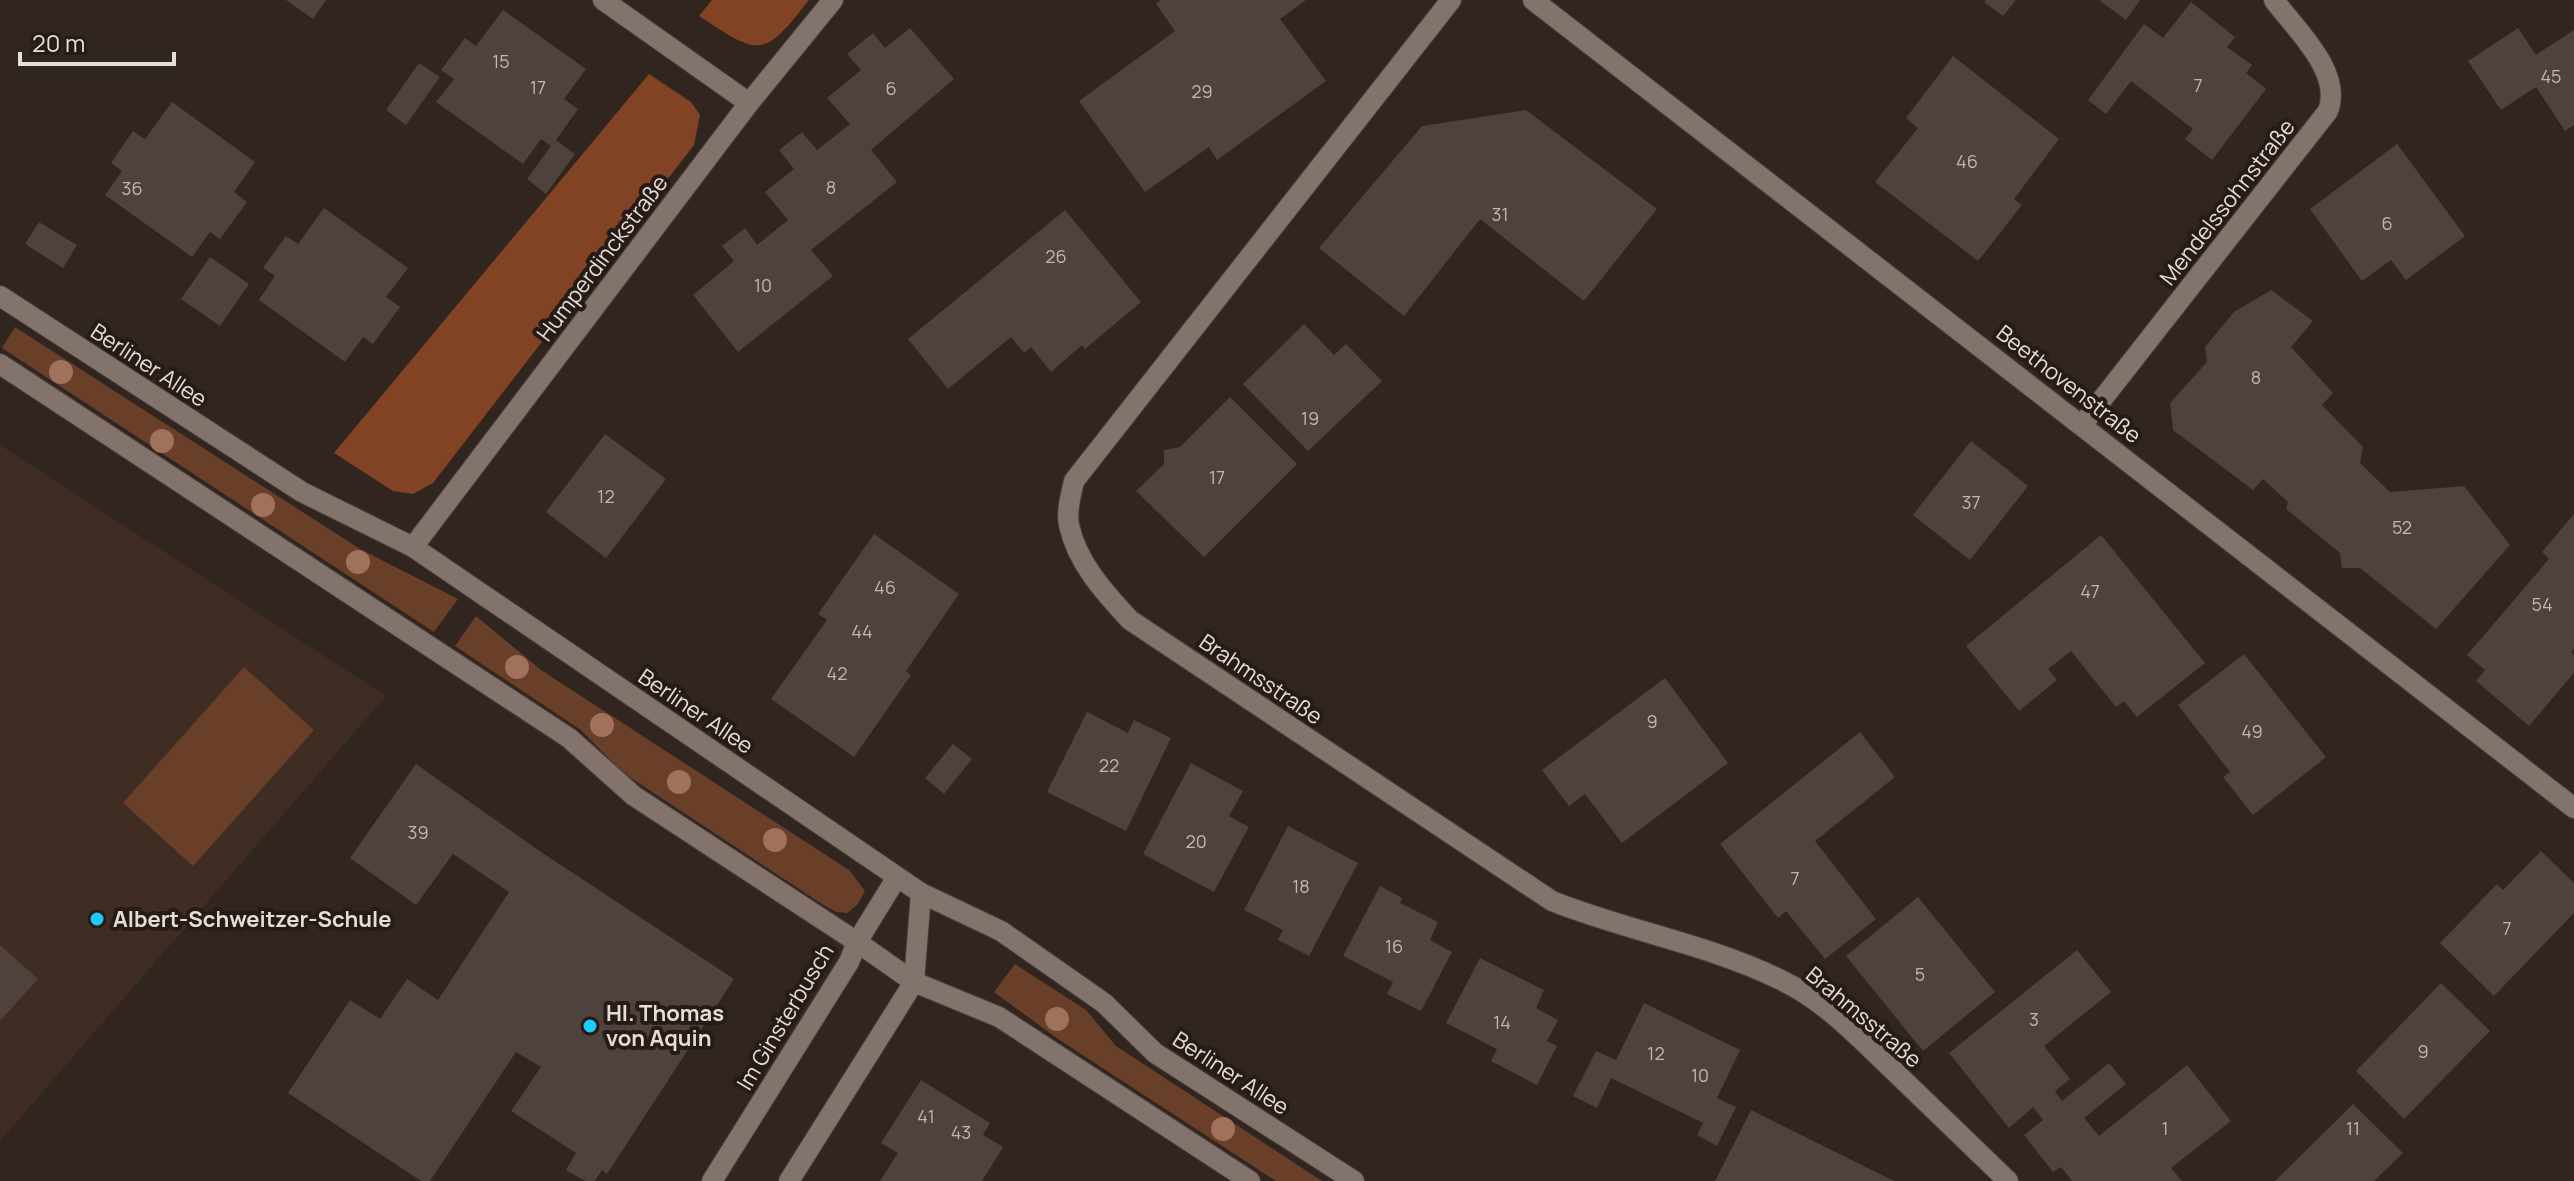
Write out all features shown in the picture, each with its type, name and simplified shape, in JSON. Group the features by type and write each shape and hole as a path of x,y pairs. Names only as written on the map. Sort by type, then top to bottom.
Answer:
{"street":[{"path":"603,0 749,103"},
{"name":"Humperdinckstraße","path":"413,547 749,103 833,0"},
{"name":"Brahmsstraße","path":"1451,0 1074,481 1068,505 1069,524 1080,553 1096,582 1130,620 1552,901 1595,918 1721,954 1784,981 1816,1001 2008,1181"},
{"name":"Beethovenstraße","path":"1533,0 2574,808"},
{"name":"Mendelssohnstraße","path":"2082,425 2328,111 2333,97 2330,78 2274,0"},
{"name":"Berliner Allee","path":"0,296 302,492 413,547 921,893 1001,931 1104,1003 1155,1053 1354,1181"},
{"path":"0,364 569,738 634,796 914,982 999,1017 1250,1181"},
{"name":"Im Ginsterbusch","path":"712,1181 849,962 857,942 897,877"},
{"path":"789,1181 914,982 921,893"}],"shaded area":[{"path":"712,0 809,0 781,33 760,45 735,39 699,16"},
{"path":"649,74 691,102 700,115 694,145 433,483 413,494 393,491 334,453"},
{"path":"15,327 360,549 458,599 434,632 2,348"},
{"name":"Albert-Schweitzer-Schule","path":"0,445 386,696 0,1141"},
{"path":"476,616 541,670 849,870 865,891 858,904 847,913 836,912 622,772 581,730 455,646"},
{"path":"244,667 314,730 193,866 123,803"},
{"path":"1015,964 1086,1010 1116,1046 1322,1181 1276,1181 1058,1039 994,992"}],"building":[{"path":"286,0 326,0 313,19"},
{"path":"1161,0 1306,0 1280,19 1326,81 1217,160 1209,147 1145,192 1079,101 1175,31 1156,4"},
{"path":"2016,0 2003,16 1984,2"},
{"path":"2099,0 2140,0 2126,20"},
{"path":"2191,2 2235,37 2227,47 2252,65 2246,73 2266,89 2212,160 2185,139 2193,129 2131,81 2106,114 2088,100 2144,24 2163,38"},
{"path":"503,10 586,69 564,99 578,109 556,140 575,154 546,194 527,179 551,146 541,139 523,164 436,102 454,79 441,70 465,38 476,46"},
{"path":"910,28 954,79 871,150 897,182 811,250 833,276 738,352 693,295 734,261 722,246 745,228 757,245 788,220 765,192 794,169 779,150 802,132 817,150 850,124 827,98 861,70 847,54 873,33 885,48"},
{"path":"2518,28 2536,55 2574,30 2574,125 2565,131 2536,87 2501,110 2468,61"},
{"path":"1953,56 2059,139 2014,199 2022,205 1978,261 1875,182 1918,128 1906,118"},
{"path":"419,63 440,77 406,125 386,110"},
{"path":"172,102 255,162 234,192 247,202 220,239 210,232 192,257 105,195 122,171 111,163 133,131 145,139"},
{"path":"1526,110 1657,209 1584,301 1480,219 1404,316 1319,248 1422,126"},
{"path":"2397,144 2465,236 2406,280 2391,260 2362,281 2310,209"},
{"path":"324,208 408,268 386,297 400,307 373,344 363,337 345,362 259,300 275,276 263,268 286,236 298,244"},
{"path":"1065,210 1141,302 1085,349 1082,345 1051,372 1031,347 1024,353 1011,337 948,389 908,339"},
{"path":"39,222 77,245 63,268 25,244"},
{"path":"210,257 249,284 220,326 181,299"},
{"path":"2271,290 2313,321 2291,347 2333,393 2322,405 2363,447 2360,463 2390,492 2464,486 2510,545 2436,629 2360,568 2342,568 2340,553 2286,509 2288,502 2263,479 2253,490 2173,430 2170,403 2207,362 2205,347 2234,312"},
{"path":"1304,324 1334,355 1346,344 1382,381 1308,451 1243,384"},
{"path":"1230,397 1297,464 1204,557 1136,491 1164,464 1164,450 1180,447"},
{"path":"605,434 666,479 606,558 546,512"},
{"path":"1971,441 2028,486 1970,560 1913,515"},
{"path":"2574,514 2574,649 2571,652 2574,655 2574,673 2529,726 2476,681 2485,670 2467,655 2549,559 2542,552"},
{"path":"874,534 959,594 906,671 911,675 854,757 771,699 827,620 818,614"},
{"path":"2101,535 2205,663 2137,717 2124,701 2116,707 2071,651 2048,669 2057,680 2019,711 1966,646"},
{"path":"2244,654 2326,757 2253,815 2223,777 2230,772 2178,705"},
{"path":"1665,678 1728,763 1622,843 1585,794 1569,806 1542,770"},
{"path":"1087,712 1128,733 1134,720 1171,738 1126,831 1047,792"},
{"path":"1860,732 1895,777 1815,841 1876,919 1825,959 1786,911 1778,918 1720,844"},
{"path":"953,744 972,759 944,794 925,778"},
{"path":"1191,763 1243,791 1229,816 1249,827 1214,892 1143,854"},
{"path":"416,764 538,850 734,979 607,1174 602,1170 595,1181 585,1181 566,1170 576,1153 511,1111 541,1067 516,1052 430,1181 421,1181 288,1093 350,1000 380,1019 407,979 438,1000 509,892 453,854 416,905 350,858"},
{"path":"1288,826 1358,863 1309,956 1278,940 1283,930 1244,910"},
{"path":"2541,851 2574,883 2574,913 2494,996 2440,943 2497,884 2503,890"},
{"path":"1380,886 1402,898 1400,903 1438,922 1430,940 1452,952 1421,1011 1387,994 1393,982 1343,956"},
{"path":"1918,897 1995,992 1923,1051 1846,956"},
{"path":"0,945 38,979 0,1021"},
{"path":"2077,950 2111,992 2044,1046 2070,1079 2055,1091 2062,1101 2109,1063 2126,1084 2084,1118 2099,1136 2187,1065 2231,1121 2171,1168 2182,1181 2072,1181 2061,1167 2053,1172 2024,1135 2043,1120 2033,1107 2009,1128 1949,1053"},
{"path":"1480,958 1544,990 1536,1008 1558,1020 1547,1041 1557,1046 1537,1085 1491,1061 1497,1049 1446,1023"},
{"path":"2441,983 2490,1031 2404,1119 2356,1071"},
{"path":"1644,1003 1740,1050 1717,1098 1736,1107 1717,1146 1697,1135 1703,1123 1611,1078 1597,1108 1573,1096 1596,1051 1616,1060"},
{"path":"921,1080 990,1123 983,1135 1003,1147 982,1181 880,1181 898,1153 881,1143"},
{"path":"2353,1104 2403,1153 2374,1181 2275,1181"},
{"path":"1751,1110 1894,1181 1715,1181"}],"place":[{"name":"Albert-Schweitzer-Schule","path":"97,919"},
{"name":"Hl. Thomas von Aquin","path":"590,1026"}]}
